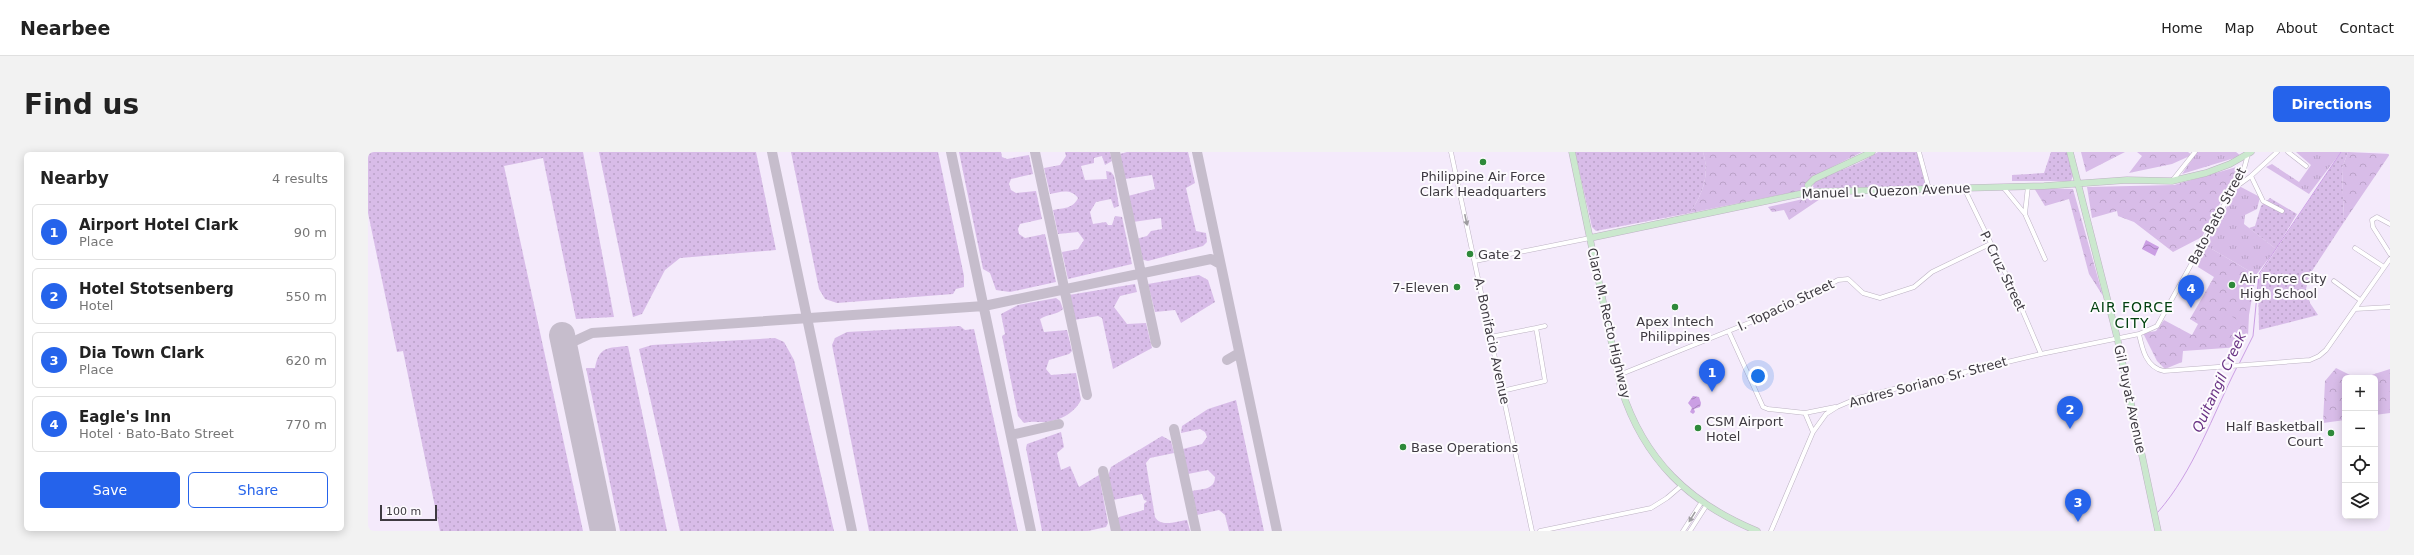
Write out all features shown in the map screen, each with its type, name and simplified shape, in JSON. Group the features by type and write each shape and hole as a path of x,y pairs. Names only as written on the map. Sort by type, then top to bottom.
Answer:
{"main road":[{"name":"Claro M. Recto Highway","path":"1572,152 1619,375 1625,398 1638,430 1665,469 1681,486 1703,504 1757,531"},
{"path":"1808,192 1808,185 1814,179 1872,152"},
{"name":"Gil Puyat Avenue","path":"2070,152 2117,337 2158,531"},
{"name":"Manuel L. Quezon Avenue","path":"1590,238 1808,192 2002,187 2078,184 2127,180 2172,181 2206,173 2245,153"}],"street":[{"name":"A. Bonifacio Avenue","path":"1451,152 1532,531"},
{"path":"1919,152 1928,189"},
{"path":"2172,181 2194,152"},
{"path":"2235,184 2240,184 2251,176 2277,152"},
{"path":"2288,152 2306,166"},
{"name":"Bato-Bato Street","path":"2117,337 2138,334 2157,326 2244,169 2245,153"},
{"path":"2251,176 2264,202 2282,211"},
{"path":"2025,214 2028,186"},
{"path":"2002,187 2025,214 2045,258"},
{"name":"P. Cruz Street","path":"1964,188 2015,293 2041,354"},
{"path":"2390,224 2378,217 2372,220 2372,228 2390,254"},
{"name":"Manuel L. Quezon Avenue","path":"1475,261 1590,238"},
{"name":"I. Topacio Street","path":"1619,375 1729,332 1799,302 1838,280 1848,279 1863,293 1880,298 1914,287 1932,272 1990,244"},
{"path":"2355,248 2384,267"},
{"path":"2138,334 2144,355 2156,368 2161,371 2306,360 2319,356 2355,309 2390,259"},
{"path":"2334,281 2360,300"},
{"path":"2355,309 2390,307"},
{"path":"1490,337 1545,326"},
{"path":"1502,390 1545,380 1536,328"},
{"path":"1729,332 1763,407 1805,413 1837,407"},
{"name":"Andres Soriano Sr. Street","path":"1771,531 1813,432 1826,414 1837,407 1865,396 2117,337"},
{"path":"1805,413 1813,432"},
{"path":"1540,531 1650,508 1667,498 1681,486"},
{"path":"1683,531 1703,504"},
{"path":"1690,531 1703,504"}],"green space":[{"path":"368,152 583,152 614,317 576,319 543,158 504,166 583,531 440,531 403,351 397,352 368,213"},
{"path":"599,152 756,152 776,250 680,258 665,270 642,314 633,317"},
{"path":"791,152 938,152 964,276 964,287 956,289 953,294 837,303 825,299 819,289"},
{"path":"959,152 1001,152 1002,157 1007,159 1029,155 1033,174 1011,179 1009,184 1011,190 1016,193 1036,191 1042,219 1020,224 1018,229 1019,234 1025,238 1045,234 1056,282 1010,292 996,290 990,273 983,269"},
{"path":"1065,152 1110,152 1112,161 1105,165 1102,156 1094,158 1094,163 1081,166 1085,180 1107,179 1106,171 1111,172 1114,176 1119,206 1114,208 1111,199 1096,202 1090,212 1093,224 1106,222 1108,225 1112,225 1115,216 1122,217 1132,264 1068,279 1062,252 1078,249 1084,240 1078,232 1058,234 1053,210 1071,206 1078,198 1069,192 1050,194 1044,168 1060,165 1066,156"},
{"path":"1127,152 1188,152 1195,183 1186,188 1196,231 1206,233 1207,242 1203,246 1148,261 1140,259 1136,239 1147,236 1151,231 1162,229 1161,218 1133,222 1128,196 1155,189 1152,175 1125,179 1120,154"},
{"path":"1575,152 1703,152 1706,168 1704,184 1702,191 1690,213 1596,231 1592,227"},
{"path":"1703,152 1862,152 1816,175 1804,190 1690,213 1702,191 1704,184 1706,168"},
{"path":"1878,152 1917,152 1926,183 1922,186 1816,189 1813,187 1814,181 1855,165"},
{"path":"2051,152 2067,152 2073,176 2071,181 2012,181 2012,175 2044,173"},
{"path":"2081,152 2125,152 2086,172"},
{"path":"2137,152 2188,152 2192,155 2172,164 2129,173 2142,156"},
{"path":"2197,152 2236,152 2241,156 2182,174"},
{"path":"2296,152 2341,152 2309,194 2266,167 2272,164 2299,182 2311,165"},
{"path":"2341,152 2348,152 2342,168 2344,222 2310,274 2306,289 2310,303 2318,315 2259,330 2258,277"},
{"path":"2348,152 2390,154 2344,222 2342,168"},
{"path":"2240,166 2202,237 2173,252 2134,222 2118,216 2117,211 2092,218 2087,187 2174,185"},
{"path":"2239,186 2260,197 2257,209 2245,215 2244,224 2276,249 2256,275 2205,245"},
{"path":"2034,188 2073,189 2103,296 2089,274 2069,199 2045,206"},
{"path":"1829,193 1789,220 1784,210 1772,212 1768,207"},
{"path":"2270,198 2297,214 2276,249 2249,228 2255,226 2261,206"},
{"path":"2205,245 2256,275 2249,315 2248,336 2240,347 2183,351 2182,362 2165,369 2157,361 2143,333 2156,331 2164,320 2192,335 2198,324 2190,319 2214,277 2198,267"},
{"path":"1199,275 1208,280 1215,302 1181,323 1175,310 1155,312 1148,284"},
{"path":"1135,284 1137,292 1120,296 1114,307 1127,324 1146,323 1152,348 1113,369 1102,318 1098,316 1074,320 1069,295"},
{"path":"1056,298 1060,301 1063,309 1040,319 1044,332 1067,330 1072,351 1069,354 1049,360 1046,369 1051,375 1076,373 1081,400 1070,413 1060,419 1048,422 1024,423 1018,416 1002,336 1005,334 1001,314 1018,305"},
{"path":"2226,313 2239,321 2234,329 2221,322"},
{"path":"960,326 965,330 974,329 1018,531 869,531 832,345 835,338 847,332"},
{"path":"775,338 784,342 794,360 834,531 680,531 639,349 652,345"},
{"path":"628,346 667,531 620,531 586,368 595,368 602,352 610,348"},
{"path":"2336,368 2350,375 2342,375 2342,420 2323,423 2325,381"},
{"path":"2390,369 2390,413 2378,415 2378,375 2371,375"},
{"path":"1236,400 1264,531 1229,531 1225,515 1219,510 1197,515 1192,491 1210,487 1213,484 1215,477 1208,470 1188,474 1183,449 1202,444 1207,437 1205,432 1200,429 1181,433 1182,426 1208,409"},
{"path":"1061,432 1064,447 1057,453 1061,470 1070,466 1079,487 1099,475 1108,523 1106,527 1088,531 1042,531 1026,448 1027,444"},
{"path":"1162,436 1171,441 1174,453 1150,458 1146,463 1155,517 1161,522 1165,523 1187,520 1190,531 1120,531 1117,520 1119,517 1144,510 1144,504 1147,501 1144,500 1142,494 1113,500 1108,476 1111,467"}],"water":[{"path":"2146,240 2159,247 2155,256 2142,249"},
{"path":"1693,396 1699,397 1701,403 1700,407 1694,409 1695,412 1693,414 1690,412 1692,408 1688,403"}],"waterway":[{"name":"Quitangil Creek","path":"2239,364 2253,336 2259,274 2341,152"},
{"name":"Quitangil Creek","path":"2158,512 2171,496 2192,461 2237,367"}],"taxiway":[{"path":"772,152 852,531"},
{"path":"951,152 1031,531"},
{"path":"1035,152 1087,395"},
{"path":"1115,152 1156,343"},
{"path":"1197,152 1277,531"},
{"path":"564,346 592,333 984,306 1211,259 1220,264"},
{"path":"1227,360 1239,353"},
{"path":"1011,435 1059,424"},
{"path":"1174,429 1196,531"},
{"path":"1103,471 1116,531"}],"runway":[{"path":"562,335 603,531"}],"place":[{"name":"Philippine Air Force Clark Headquarters","path":"1483,162"},
{"name":"Gate 2","path":"1470,254"},
{"name":"Air Force City High School","path":"2232,285"},
{"name":"7-Eleven","path":"1457,287"},
{"name":"Apex Intech Philippines","path":"1675,307"},
{"name":"Eagle's Inn","path":"2191,308"},
{"name":"Airport Hotel Clark","path":"1712,392"},
{"name":"CSM Airport Hotel","path":"1698,428"},
{"name":"Hotel Stotsenberg","path":"2070,429"},
{"name":"Half Basketball Court","path":"2331,433"},
{"name":"Base Operations","path":"1403,447"},
{"name":"Dia Town Clark","path":"2078,522"}],"district":[{"name":"AIR FORCE CITY","path":"2132,316"}]}
